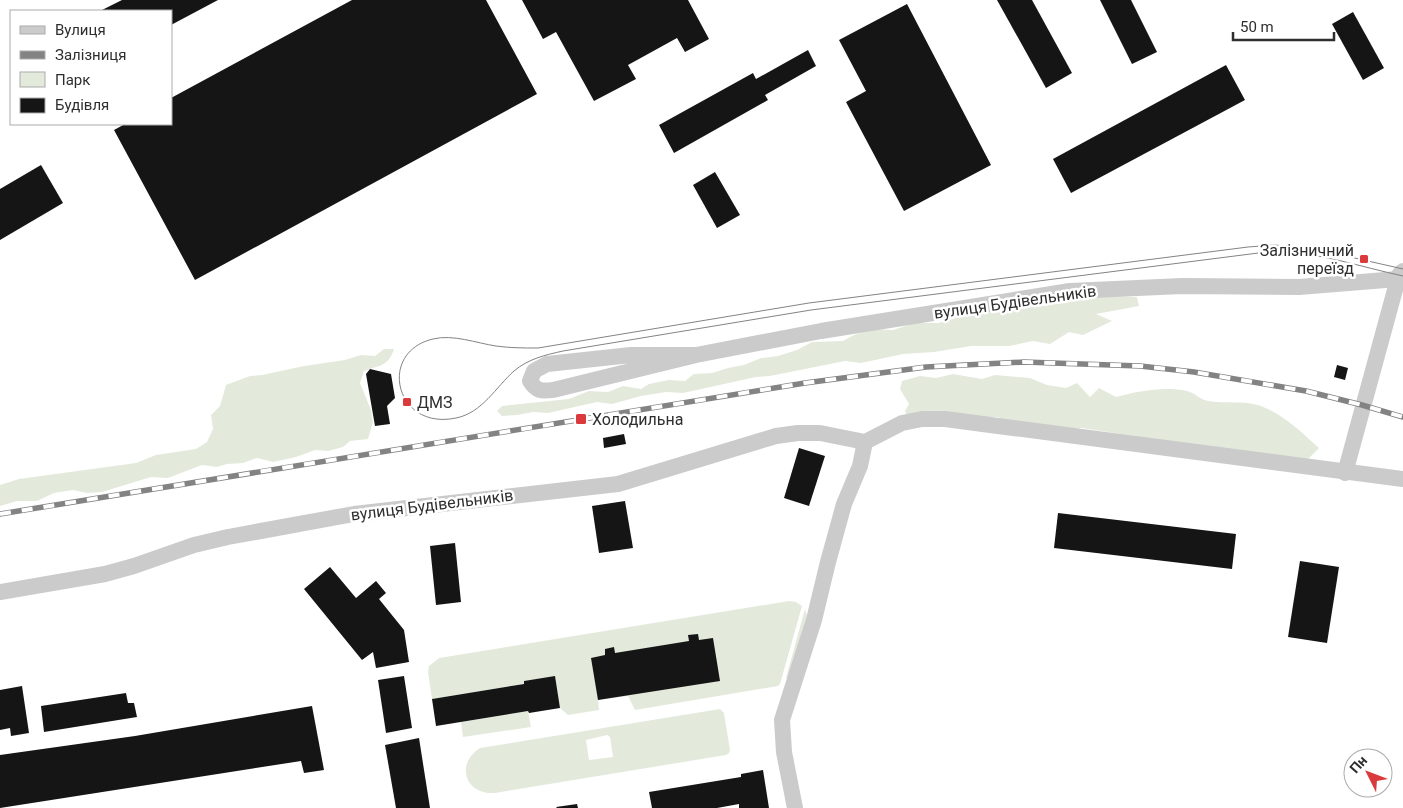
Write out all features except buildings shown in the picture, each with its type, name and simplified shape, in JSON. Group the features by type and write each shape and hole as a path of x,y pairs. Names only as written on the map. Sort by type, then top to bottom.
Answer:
{"street":[{"name":"вулиця Будівельників","path":"696,356 631,356 546,364 534,371 530,382 534,388 541,391 553,390 696,356 821,331 1070,292 1182,286 1298,287 1400,275 1345,473"},
{"path":"795,808 784,752 782,720 814,620 844,504 860,466 865,442 902,423 922,419 944,419 1345,473 1403,479"},
{"name":"вулиця Будівельників","path":"0,592 105,574 194,545 354,514 618,484 776,436 798,432 820,433 865,442"}],"green space":[{"path":"1103,296 1137,297 1139,306 1096,314 1112,321 1083,335 1069,332 1050,344 1033,341 1009,346 971,346 934,352 903,354 861,363 845,361 756,377 683,393 666,392 641,396 612,404 597,402 548,413 533,412 502,416 497,411 502,406 569,399 589,391 608,392 623,386 641,389 649,384 669,380 685,381 694,374 712,373 744,365 761,358 778,356 797,350 812,342 843,341 854,335 874,329 893,330 915,323 938,323 979,312 1049,305 1073,299"},
{"path":"384,349 394,349 386,362 364,371 360,383 371,410 373,422 368,439 350,441 343,447 328,451 315,450 296,457 273,462 257,458 243,463 217,467 202,465 168,478 151,477 102,492 87,493 73,490 54,493 37,501 17,501 0,506 0,485 19,479 136,463 156,455 196,449 207,442 213,429 211,415 220,406 226,385 250,376 345,360 361,355 375,356"},
{"path":"953,374 982,379 995,375 1030,378 1047,385 1066,388 1077,383 1090,397 1099,388 1116,397 1142,391 1170,389 1187,391 1208,401 1255,404 1285,419 1319,448 1305,462 1082,428 1059,430 1003,421 998,417 907,416 905,411 909,404 900,389 902,381 920,376 936,378"},
{"path":"789,601 796,602 802,606 778,686 635,710 628,696 598,700 599,710 568,715 560,708 555,677 524,681 524,684 432,699 428,672 429,666 439,658"},
{"path":"805,609 807,616 792,669 786,678"},
{"path":"720,709 724,713 730,750 726,755 495,793 476,789 470,784 467,777 468,762 472,755 480,748","holes":["607,735 610,737 613,757 589,760 586,740"]},
{"path":"528,711 531,727 463,737 461,722"}],"tram line":[{"path":"1403,269 1311,248 1274,245 809,303 538,348 501,347 456,338 441,338 433,339 415,347 404,359 400,373 401,388 407,402 419,413 435,419 456,418 474,411 488,399 507,377 525,363 563,351 811,310 1274,251 1323,257 1403,276"}],"railway":[{"path":"0,514 805,383 926,367 1024,362 1140,366 1194,372 1306,391 1403,417"}],"place":[{"name":"Залізничний переїзд","path":"1364,259"},
{"name":"ДМЗ","path":"407,402"},
{"name":"Холодильна","path":"581,419"}]}
